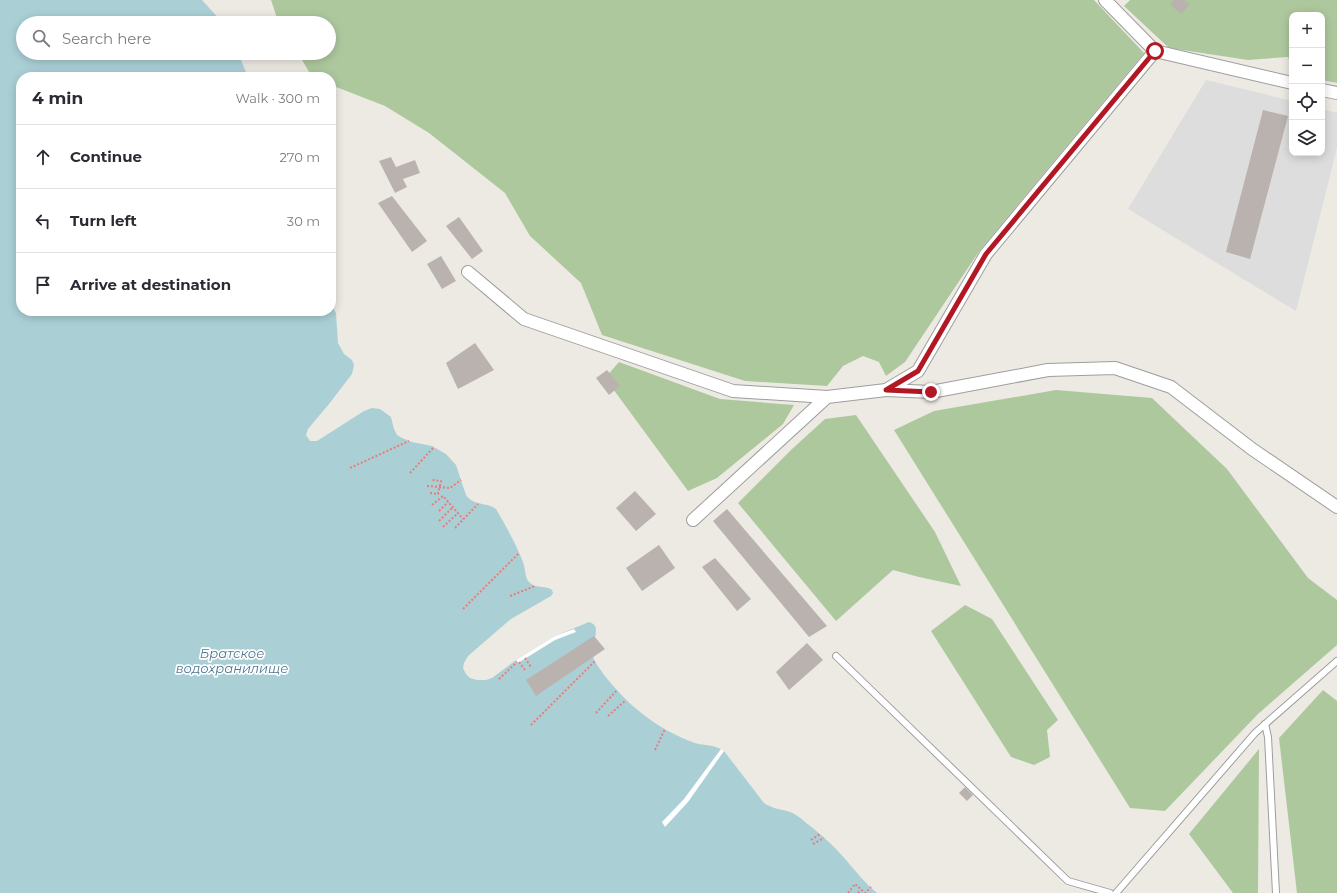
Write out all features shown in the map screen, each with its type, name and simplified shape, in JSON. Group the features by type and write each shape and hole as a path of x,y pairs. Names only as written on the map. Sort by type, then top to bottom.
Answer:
{"street":[{"path":"1105,0 1155,51 1289,82"},
{"path":"886,390 918,371 986,254 1155,51"},
{"path":"1325,91 1337,93"},
{"path":"468,272 524,319 733,391 827,397 886,390 931,392 1048,370 1116,368 1171,387 1252,449 1337,508"},
{"path":"693,520 827,397"}],"lane":[{"path":"836,656 1068,881 1110,893"},
{"path":"1116,893 1250,739 1337,661"},
{"path":"1265,724 1268,737 1276,893"}],"path":[{"path":"350,468 409,441"},
{"path":"410,473 434,447"},
{"path":"430,493 438,494 440,488 441,481 432,480"},
{"path":"427,486 450,488 461,480"},
{"path":"432,505 443,496 464,519"},
{"path":"439,511 448,502"},
{"path":"455,528 478,504"},
{"path":"439,521 453,507"},
{"path":"443,527 458,513"},
{"path":"463,608 519,553"},
{"path":"510,596 535,586"},
{"path":"525,658 531,667"},
{"path":"531,725 595,661"},
{"path":"499,678 518,662 524,670"},
{"path":"501,671 504,674"},
{"path":"596,713 617,690"},
{"path":"608,716 626,700"},
{"path":"655,750 665,729"},
{"path":"811,840 820,834"},
{"path":"813,844 824,838"},
{"path":"848,893 856,884 865,893 871,887"},
{"path":"858,893 861,890"}],"green space":[{"path":"271,0 1094,0 1144,53 980,250 905,362 886,376 879,362 863,356 843,366 827,386 745,381 602,335 581,283 530,236 505,193 429,133 385,106 336,87 336,72 309,72 302,60 336,60 336,16 276,16"},
{"path":"1130,0 1337,0 1337,83 1325,81 1325,12 1289,12 1289,60 1288,57 1248,60 1169,48 1124,6"},
{"path":"619,362 720,399 794,405 783,424 717,478 688,491 605,378"},
{"path":"1056,390 1152,398 1227,469 1308,578 1337,600 1337,645 1258,714 1165,811 1130,808 894,430 934,411"},
{"path":"856,415 935,532 961,586 893,570 836,621 738,503 792,449 825,419"},
{"path":"965,605 992,619 1058,720 1047,730 1050,757 1034,765 1011,757 931,631"},
{"path":"1323,690 1337,701 1337,893 1297,893 1279,738"},
{"path":"1259,749 1258,893 1233,893 1189,834"}],"shaded area":[{"path":"1206,80 1289,100 1289,156 1325,156 1325,110 1337,113 1337,148 1296,311 1128,209"}],"water":[{"name":"Братское водохранилище","path":"0,0 202,0 217,16 16,16 16,60 241,60 246,72 16,72 16,316 336,316 336,313 338,343 344,354 352,360 354,365 352,374 308,429 306,435 310,441 317,441 364,411 372,408 380,409 391,417 397,435 412,442 432,446 446,454 456,465 466,495 472,501 488,505 496,509 511,535 520,555 528,581 533,585 552,590 553,593 551,596 511,619 468,656 463,668 466,674 470,678 477,680 492,678 516,660 555,636 589,622 593,624 596,627 596,631 592,654 596,663 614,686 633,706 652,721 673,734 695,743 713,746 724,751 764,803 797,815 801,818 832,845 877,893 0,893"}],"pier":[{"path":"574,629 576,632 555,640 518,663 516,660 555,636"},
{"path":"721,749 724,751 688,802 665,827 662,822 684,799"}],"building":[{"path":"1174,0 1184,0 1190,4 1181,14 1170,5"},
{"path":"1263,110 1288,116 1250,259 1226,252"},
{"path":"391,157 396,167 415,160 420,173 403,179 407,187 395,193 379,161"},
{"path":"392,196 427,241 412,252 378,203"},
{"path":"459,217 483,251 472,259 446,226"},
{"path":"441,256 456,281 442,289 427,264"},
{"path":"475,343 494,370 458,389 446,363"},
{"path":"607,370 620,386 609,395 596,378"},
{"path":"635,491 656,514 636,531 616,508"},
{"path":"727,509 827,626 809,637 713,521"},
{"path":"659,545 675,568 642,591 626,568"},
{"path":"715,558 751,599 737,611 702,567"},
{"path":"594,636 605,649 536,696 526,680"},
{"path":"807,643 823,660 789,690 776,672"},
{"path":"965,787 973,795 967,801 959,793"}],"route":[{"path":"931,392 886,390 918,371 986,254 1155,51"}]}
